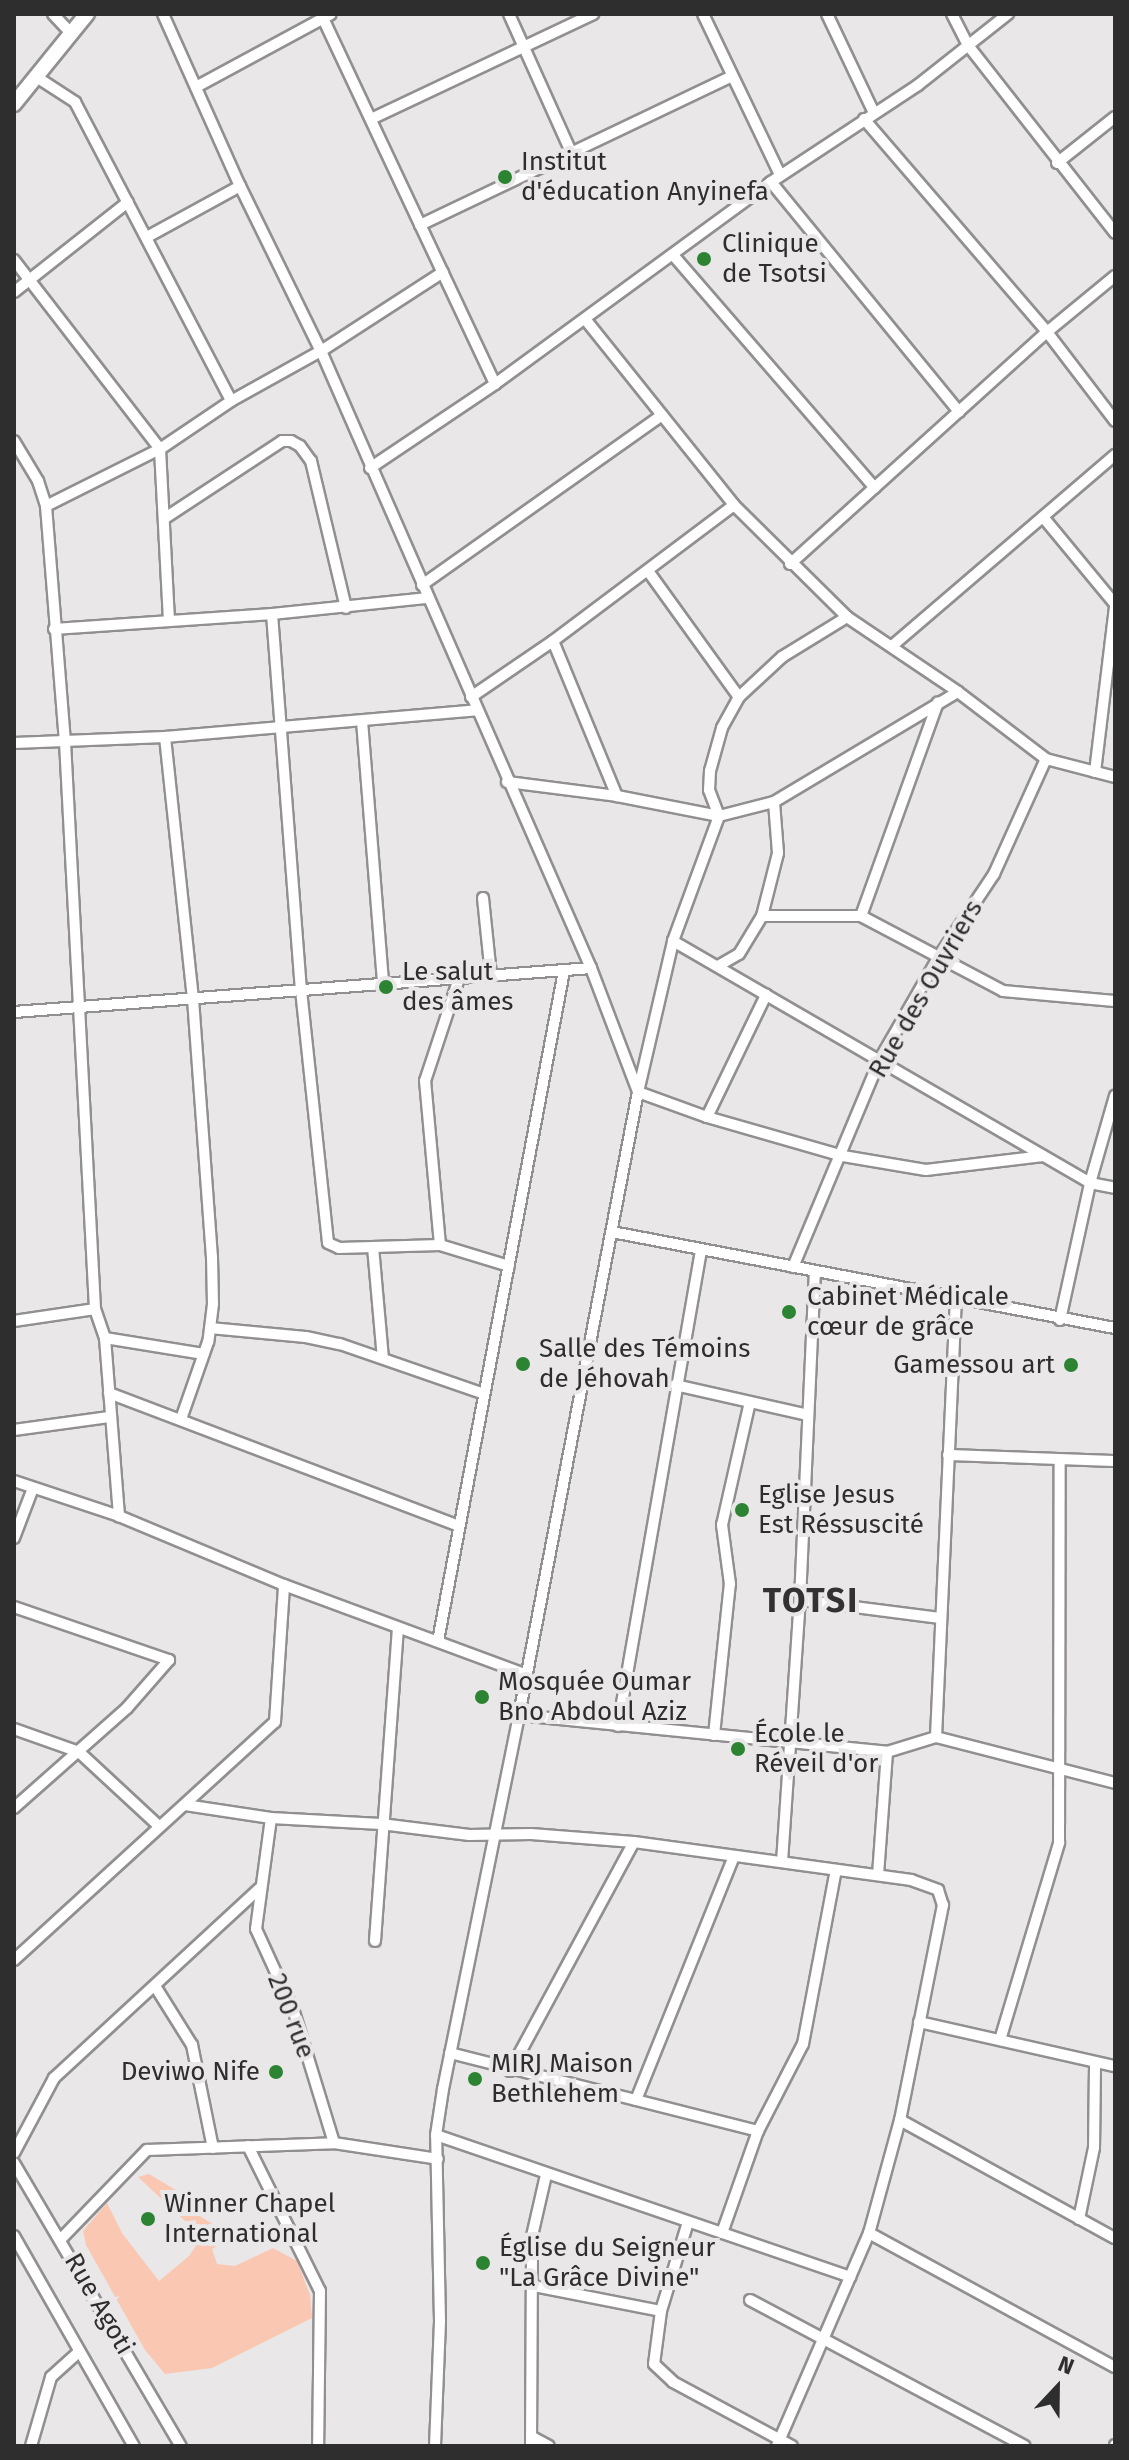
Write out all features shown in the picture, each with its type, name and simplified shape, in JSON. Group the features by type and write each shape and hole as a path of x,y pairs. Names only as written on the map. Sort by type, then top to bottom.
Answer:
{"street":[{"path":"53,14 71,33"},
{"path":"14,104 87,14"},
{"path":"163,14 240,186 321,351 591,968 638,1092 707,1117 843,1156 938,1171 1043,1156"},
{"path":"509,14 527,48 571,152"},
{"path":"371,119 527,48 593,14"},
{"path":"703,14 776,178 959,412"},
{"path":"827,14 869,116 1047,332 1115,421"},
{"path":"952,14 967,44 1057,163 1115,233"},
{"path":"370,468 495,384 776,178 918,85 1008,14"},
{"path":"196,87 325,15 495,384"},
{"path":"35,76 75,102 231,401"},
{"path":"420,225 732,76"},
{"path":"1057,163 1115,117"},
{"path":"147,237 240,186"},
{"path":"14,292 128,202"},
{"path":"673,255 875,488"},
{"path":"14,260 160,449 169,620"},
{"path":"46,506 160,449 231,401 321,351 443,272"},
{"path":"790,564 1047,332 1115,276"},
{"path":"585,319 734,505 790,564 847,617 958,692 1046,759 1115,777"},
{"path":"422,585 662,415"},
{"path":"14,441 38,481 46,506 65,742 95,1309 105,1338 119,1516"},
{"path":"165,518 282,441 291,441 300,446 311,461 346,608"},
{"path":"892,646 1115,455"},
{"path":"471,697 553,641 734,505"},
{"path":"1043,517 1115,605 1095,772"},
{"path":"648,571 739,697"},
{"path":"54,629 346,608 428,598"},
{"path":"272,614 301,990 328,1243 339,1248 440,1245 509,1266"},
{"path":"435,2446 440,2321 436,2135 638,1092 673,941 719,816 709,790 710,771 722,728 739,697 782,657 847,617"},
{"path":"553,641 617,796"},
{"path":"507,782 617,796 719,816 774,802 958,692"},
{"path":"861,916 938,702"},
{"path":"14,743 165,737 477,710"},
{"path":"362,721 383,984"},
{"path":"165,737 193,999 212,1257 210,1328 181,1419"},
{"name":"Rue des Ouvriers","path":"793,1267 843,1156 879,1061 938,958 994,874 1046,759"},
{"path":"718,966 739,954 762,916 778,853 779,833 774,802"},
{"path":"483,898 491,976"},
{"path":"762,916 861,916 1003,991 1115,1001"},
{"path":"673,941 1090,1183 1115,1188"},
{"path":"14,1012 591,968"},
{"path":"438,1641 564,971"},
{"path":"440,1245 425,1081 459,978"},
{"path":"707,1117 766,995"},
{"path":"1060,1320 1090,1183 1115,1096"},
{"path":"612,1232 1060,1320 1115,1328"},
{"path":"373,1247 383,1358"},
{"path":"618,1726 675,1385 701,1250"},
{"path":"782,1862 800,1600 815,1272"},
{"path":"936,1737 956,1300"},
{"path":"14,1321 95,1309"},
{"path":"210,1328 306,1337 383,1358 484,1394"},
{"path":"105,1338 204,1354"},
{"path":"675,1385 808,1415"},
{"path":"109,1393 459,1526"},
{"path":"714,1735 730,1584 722,1525 750,1402"},
{"path":"14,1430 109,1417"},
{"path":"948,1455 1115,1461"},
{"path":"1000,2040 1058,1851 1060,1459"},
{"path":"14,1481 119,1516 284,1585 525,1674"},
{"path":"14,1538 33,1488"},
{"path":"14,1960 275,1722 284,1585"},
{"path":"800,1600 941,1618"},
{"path":"14,1607 169,1660 127,1708 14,1808"},
{"path":"375,1941 381,1824 398,1628"},
{"path":"519,1715 887,1752 936,1737 1115,1783"},
{"path":"14,1729 79,1752 159,1826"},
{"path":"878,1875 887,1752"},
{"path":"185,1805 271,1818 634,1842 930,1884 942,1896 900,2120 869,2233 779,2443"},
{"name":"200 rue","path":"271,1818 256,1929 294,2012 334,2143"},
{"path":"510,2071 634,1842"},
{"path":"636,2100 734,1856"},
{"path":"722,2233 758,2131 803,2044 836,1870"},
{"path":"14,2153 54,2078 259,1889"},
{"path":"155,1986 192,2045 213,2148"},
{"path":"919,2022 1115,2066"},
{"path":"450,2053 510,2071 758,2131"},
{"path":"1079,2219 1092,2161 1095,2062"},
{"path":"900,2120 1115,2238"},
{"path":"436,2135 850,2277"},
{"path":"61,2239 147,2150 334,2143 438,2159"},
{"path":"248,2146 320,2291 318,2446"},
{"name":"Rue Agoti","path":"14,2163 181,2446"},
{"path":"546,2175 532,2236 531,2442 549,2446"},
{"path":"688,2222 661,2311 652,2358 656,2370 779,2443 792,2446"},
{"path":"869,2233 1115,2367"},
{"path":"14,2236 134,2446"},
{"path":"534,2286 661,2311"},
{"path":"750,2300 1025,2446"},
{"path":"31,2446 51,2377 79,2352"}],"shaded area":[{"path":"149,2174 179,2192 198,2215 224,2231 223,2242 212,2249 217,2264 235,2266 273,2248 297,2261 310,2295 312,2318 212,2368 165,2374 145,2350 86,2245 83,2231 107,2203 122,2233 159,2281 189,2256 202,2237 138,2177"}],"place":[{"name":"Institut d'éducation Anyinefa","path":"505,177"},
{"name":"Clinique de Tsotsi","path":"704,259"},
{"name":"Le salut des âmes","path":"386,987"},
{"name":"Cabinet Médicale cœur de grâce","path":"789,1312"},
{"name":"Salle des Témoins de Jéhovah","path":"523,1364"},
{"name":"Gamessou art","path":"1071,1365"},
{"name":"Eglise Jesus Est Réssuscité","path":"742,1510"},
{"name":"Mosquée Oumar Bno Abdoul Aziz","path":"482,1697"},
{"name":"École le Réveil d'or","path":"738,1749"},
{"name":"Deviwo Nife","path":"276,2072"},
{"name":"MIRJ Maison Bethlehem","path":"475,2079"},
{"name":"Winner Chapel International","path":"148,2219"},
{"name":"Église du Seigneur \"La Grâce Divine\"","path":"483,2263"}],"district":[{"name":"TOTSI","path":"811,1601"}]}
